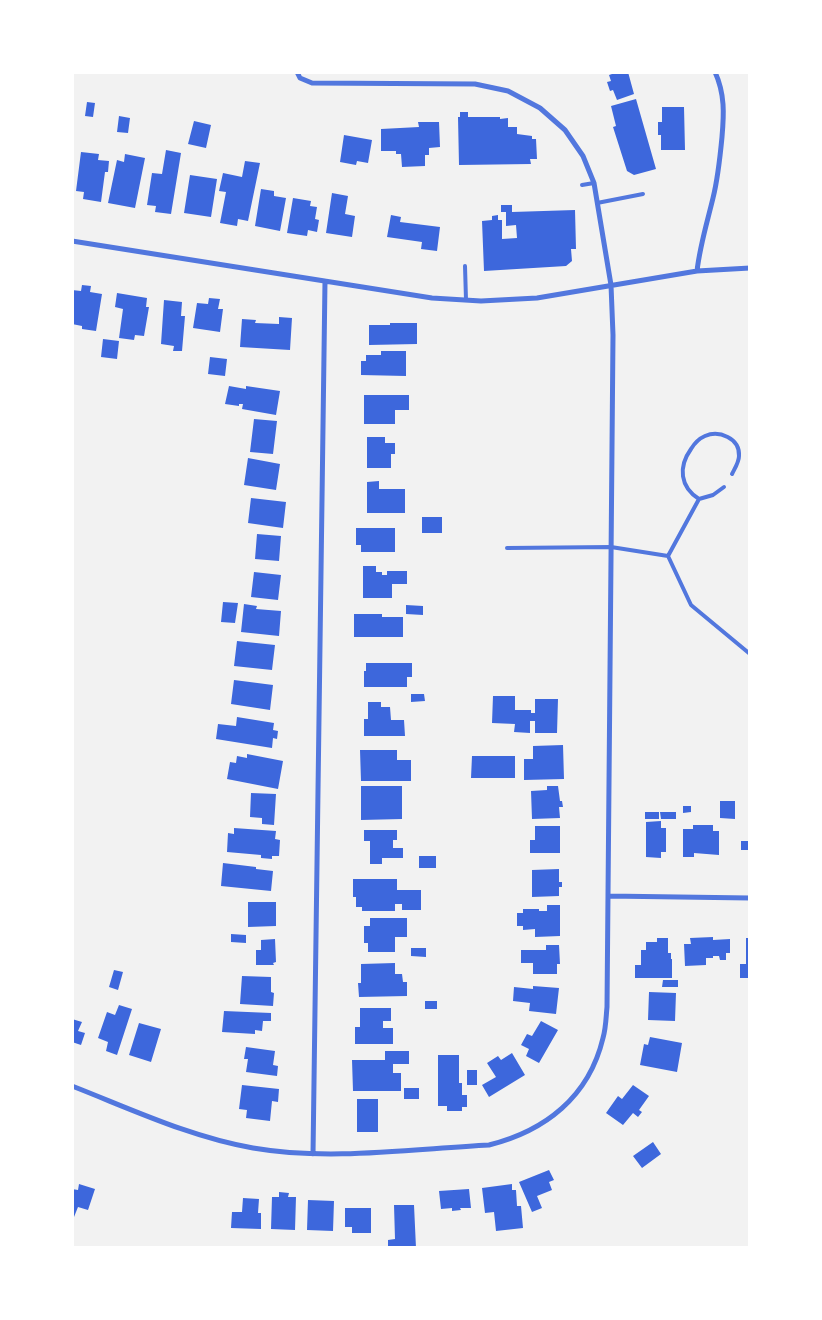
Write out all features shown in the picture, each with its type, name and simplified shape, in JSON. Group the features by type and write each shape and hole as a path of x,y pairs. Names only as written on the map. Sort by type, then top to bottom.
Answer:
{"street":[{"path":"72,1086 193,1132 253,1148 314,1154 489,1145 526,1133 558,1112 586,1078 597,1058 603,1037 607,1007 613,335 610,285 594,183 583,156 565,130 540,108 508,91 475,84 312,83 300,78 297,72"},
{"path":"698,270 700,246 720,165 723,131 724,98 715,72"},
{"path":"72,241 432,298 481,301 538,298 698,270 750,268"},
{"path":"314,1154 325,282"},
{"path":"608,896 750,898"}],"lane":[{"path":"582,185 594,183"},
{"path":"597,203 643,194"},
{"path":"465,266 466,300"},
{"path":"700,499 685,486 682,474 685,457 698,440 710,434 731,439 738,447 740,453 732,474"},
{"path":"668,556 700,499 713,495 724,487"},
{"path":"507,548 611,547 668,556"},
{"path":"668,556 690,605 750,654"}],"building":[{"path":"618,72 628,72 634,94 617,100 613,90 610,91 607,82 611,81 609,75"},
{"path":"636,99 656,169 634,175 627,171 613,127 616,126 611,106"},
{"path":"87,102 95,103 93,117 85,116"},
{"path":"662,107 684,107 685,150 661,150 661,135 658,135 658,122 662,122"},
{"path":"460,112 468,112 468,117 508,118 508,127 517,127 517,134 532,136 532,139 536,139 537,159 530,159 531,164 459,165 458,117 460,117"},
{"path":"119,116 130,118 128,133 117,132"},
{"path":"194,121 211,125 206,148 188,144"},
{"path":"418,122 439,122 440,147 429,148 429,155 425,155 425,166 402,167 401,154 396,154 396,151 381,151 381,129 419,127"},
{"path":"344,135 372,140 368,163 357,161 356,165 340,162"},
{"path":"166,150 181,153 171,214 155,212 156,206 147,205 152,173 162,174"},
{"path":"81,152 99,154 98,160 109,161 108,172 105,172 101,202 83,199 84,192 76,191"},
{"path":"125,154 145,158 135,208 108,203 117,160 124,162"},
{"path":"245,161 260,163 248,221 238,219 237,226 220,223 226,192 219,191 223,173 242,177"},
{"path":"190,175 217,179 211,217 184,213"},
{"path":"261,189 274,191 274,196 286,198 280,231 255,226"},
{"path":"332,193 348,196 345,214 355,216 352,237 326,233"},
{"path":"293,198 311,201 310,206 317,207 315,219 319,220 317,232 308,230 307,236 287,233"},
{"path":"501,205 512,205 512,212 575,210 576,249 571,249 572,261 566,266 484,271 482,221 492,220 492,216 498,215 498,220 502,220 502,239 517,238 516,225 506,226 506,212 501,212"},
{"path":"391,215 401,217 400,222 440,227 437,251 421,249 422,242 387,237"},
{"path":"82,285 91,286 90,292 102,294 96,331 82,329 82,326 72,324 72,290 81,291"},
{"path":"117,293 147,298 146,307 149,307 144,336 135,335 134,340 119,338 123,309 115,307"},
{"path":"209,298 220,299 218,309 223,309 220,332 193,328 197,303 208,304"},
{"path":"164,300 182,302 181,316 185,316 182,351 173,351 174,346 161,344"},
{"path":"279,317 292,318 290,350 240,347 242,319 256,320 255,323 279,324"},
{"path":"390,323 417,323 417,344 369,345 369,325 390,325"},
{"path":"103,339 119,341 117,359 101,357"},
{"path":"381,351 406,351 406,376 361,375 361,361 366,361 366,355 381,355"},
{"path":"210,357 227,359 225,376 208,374"},
{"path":"229,386 246,389 246,386 280,391 276,415 242,409 243,404 239,404 239,406 225,404"},
{"path":"364,395 409,395 409,410 395,410 395,424 364,424"},
{"path":"254,419 277,421 273,454 250,452"},
{"path":"367,437 385,437 385,443 395,443 395,454 391,454 391,468 367,468"},
{"path":"248,458 280,464 276,490 244,485"},
{"path":"379,481 379,489 405,489 405,513 367,513 367,482"},
{"path":"251,498 286,502 283,528 248,523"},
{"path":"422,517 442,517 442,533 422,533"},
{"path":"356,528 395,528 395,552 361,552 361,545 356,545"},
{"path":"257,534 281,536 279,561 255,559"},
{"path":"363,566 376,566 376,572 382,572 382,575 387,575 387,571 407,571 407,584 392,584 392,598 363,598"},
{"path":"254,572 281,575 278,600 251,597"},
{"path":"223,602 238,603 235,623 221,622"},
{"path":"244,604 257,606 256,609 281,611 279,636 241,632"},
{"path":"406,605 423,606 423,615 406,614"},
{"path":"354,614 382,614 382,617 403,617 403,637 354,637"},
{"path":"237,641 275,645 272,670 234,666"},
{"path":"366,663 412,663 412,677 407,677 407,687 364,687"},
{"path":"234,680 273,685 270,710 231,704"},
{"path":"411,694 424,694 425,701 411,702"},
{"path":"493,696 515,696 515,710 531,710 531,713 535,713 535,699 558,699 557,733 535,733 535,721 530,721 530,733 514,732 515,724 492,723"},
{"path":"368,702 381,702 381,707 390,707 391,720 404,720 405,736 364,736 364,719 368,719"},
{"path":"237,717 274,723 273,730 278,731 277,739 273,738 272,748 216,739 218,724 236,726"},
{"path":"563,745 564,779 524,780 524,759 533,759 533,746"},
{"path":"360,750 397,750 397,760 411,760 411,781 361,781"},
{"path":"247,754 283,761 278,789 227,779 230,762 236,763 237,756 247,758"},
{"path":"472,756 515,756 515,778 471,778"},
{"path":"361,786 402,786 402,819 361,820"},
{"path":"547,786 558,786 560,801 562,801 563,807 559,807 560,818 532,819 531,791 547,790"},
{"path":"251,793 276,794 274,825 262,824 262,818 250,817"},
{"path":"720,801 735,801 735,819 720,818"},
{"path":"683,806 691,806 691,812 683,813"},
{"path":"645,812 659,812 659,819 645,819"},
{"path":"660,812 676,812 676,819 661,819"},
{"path":"661,821 661,828 666,828 666,852 661,852 661,858 646,857 646,822"},
{"path":"693,825 713,825 713,831 719,831 719,855 694,853 694,857 683,857 683,829 693,829"},
{"path":"535,826 560,826 560,853 530,853 530,840 535,840"},
{"path":"234,828 276,831 275,839 280,840 279,856 272,856 272,859 261,858 261,855 227,852 228,833 234,834"},
{"path":"364,830 397,830 397,840 393,840 393,848 403,848 403,858 382,858 382,864 370,864 370,841 364,841"},
{"path":"741,841 750,841 750,850 741,850"},
{"path":"419,856 436,856 436,868 419,868"},
{"path":"223,863 273,871 271,891 221,886"},
{"path":"559,869 559,882 562,882 562,887 559,887 559,896 532,897 532,870"},
{"path":"353,879 397,879 397,890 421,890 421,910 402,910 402,904 395,904 395,911 362,911 362,907 356,907 356,897 353,897"},
{"path":"248,902 276,902 276,926 248,927"},
{"path":"547,905 560,905 560,936 535,937 535,929 523,930 523,926 517,926 517,913 523,913 523,909 547,911"},
{"path":"370,918 407,918 407,937 395,937 395,952 368,952 368,943 364,943 364,926 370,926"},
{"path":"231,934 246,935 246,943 231,942"},
{"path":"713,937 713,940 730,939 730,953 726,953 726,960 720,960 719,956 713,956 713,958 706,958 706,965 685,966 684,944 691,944 690,938"},
{"path":"657,938 668,938 668,953 671,953 672,959 672,978 635,978 635,965 641,965 641,950 646,950 646,942 657,942"},
{"path":"746,938 750,938 750,978 740,978 740,964 746,964"},
{"path":"275,939 276,962 273,963 274,965 256,965 256,950 261,950 261,940"},
{"path":"546,945 559,945 560,964 557,964 557,974 533,974 533,963 521,963 521,950 546,950"},
{"path":"411,948 426,948 426,957 411,956"},
{"path":"395,963 395,974 402,974 403,982 407,982 407,996 359,997 358,983 361,983 361,964"},
{"path":"114,970 123,972 118,990 109,987"},
{"path":"242,976 271,977 271,992 274,993 273,1006 240,1004"},
{"path":"663,980 678,980 678,987 662,987"},
{"path":"533,986 559,988 556,1014 529,1011 530,1003 513,1001 514,987 533,989"},
{"path":"649,992 676,993 675,1021 648,1020"},
{"path":"425,1001 437,1001 437,1009 425,1009"},
{"path":"119,1005 132,1009 117,1055 106,1051 108,1042 98,1038 107,1012 115,1015"},
{"path":"360,1008 391,1008 391,1021 383,1021 383,1028 393,1028 393,1044 355,1044 355,1027 360,1027"},
{"path":"224,1011 271,1013 271,1021 263,1021 262,1031 255,1030 255,1034 222,1032"},
{"path":"72,1019 82,1022 78,1031 85,1033 81,1045 72,1042"},
{"path":"541,1021 558,1030 539,1063 526,1056 529,1049 521,1045 527,1034 532,1036"},
{"path":"139,1023 161,1029 151,1062 129,1055"},
{"path":"650,1037 682,1043 677,1072 640,1065 644,1044 648,1045"},
{"path":"246,1047 275,1051 273,1065 278,1066 277,1076 246,1072 248,1059 244,1059"},
{"path":"385,1051 409,1051 409,1064 393,1064 393,1073 401,1073 401,1091 353,1091 352,1060 385,1060"},
{"path":"512,1053 525,1075 489,1097 482,1085 496,1077 487,1063 498,1056 501,1060"},
{"path":"438,1055 459,1055 459,1083 462,1083 462,1095 467,1095 467,1107 462,1107 462,1111 447,1111 447,1106 438,1106"},
{"path":"467,1070 477,1070 477,1085 467,1085"},
{"path":"242,1085 279,1089 278,1102 272,1101 270,1121 246,1118 247,1110 239,1109"},
{"path":"633,1085 649,1096 639,1110 642,1112 638,1117 633,1113 623,1125 606,1113 618,1096 622,1099"},
{"path":"404,1088 419,1088 419,1099 404,1099"},
{"path":"357,1099 378,1099 378,1132 357,1132"},
{"path":"653,1142 661,1154 642,1168 633,1156"},
{"path":"549,1170 554,1180 549,1182 552,1190 537,1196 542,1208 532,1212 519,1182"},
{"path":"79,1184 95,1189 88,1210 78,1207 72,1222 72,1189 78,1190"},
{"path":"512,1184 512,1190 516,1190 517,1206 521,1206 523,1228 496,1231 494,1212 485,1213 482,1188"},
{"path":"469,1189 471,1208 460,1208 461,1210 452,1211 452,1208 441,1209 439,1191"},
{"path":"279,1192 289,1193 288,1197 296,1197 295,1230 271,1229 272,1197 279,1197"},
{"path":"243,1198 259,1199 258,1213 261,1213 261,1229 231,1228 232,1212 242,1212"},
{"path":"308,1200 334,1201 333,1231 307,1230"},
{"path":"394,1205 414,1205 416,1248 388,1248 388,1240 395,1239"},
{"path":"345,1208 371,1208 371,1233 352,1233 352,1227 345,1227"}]}
